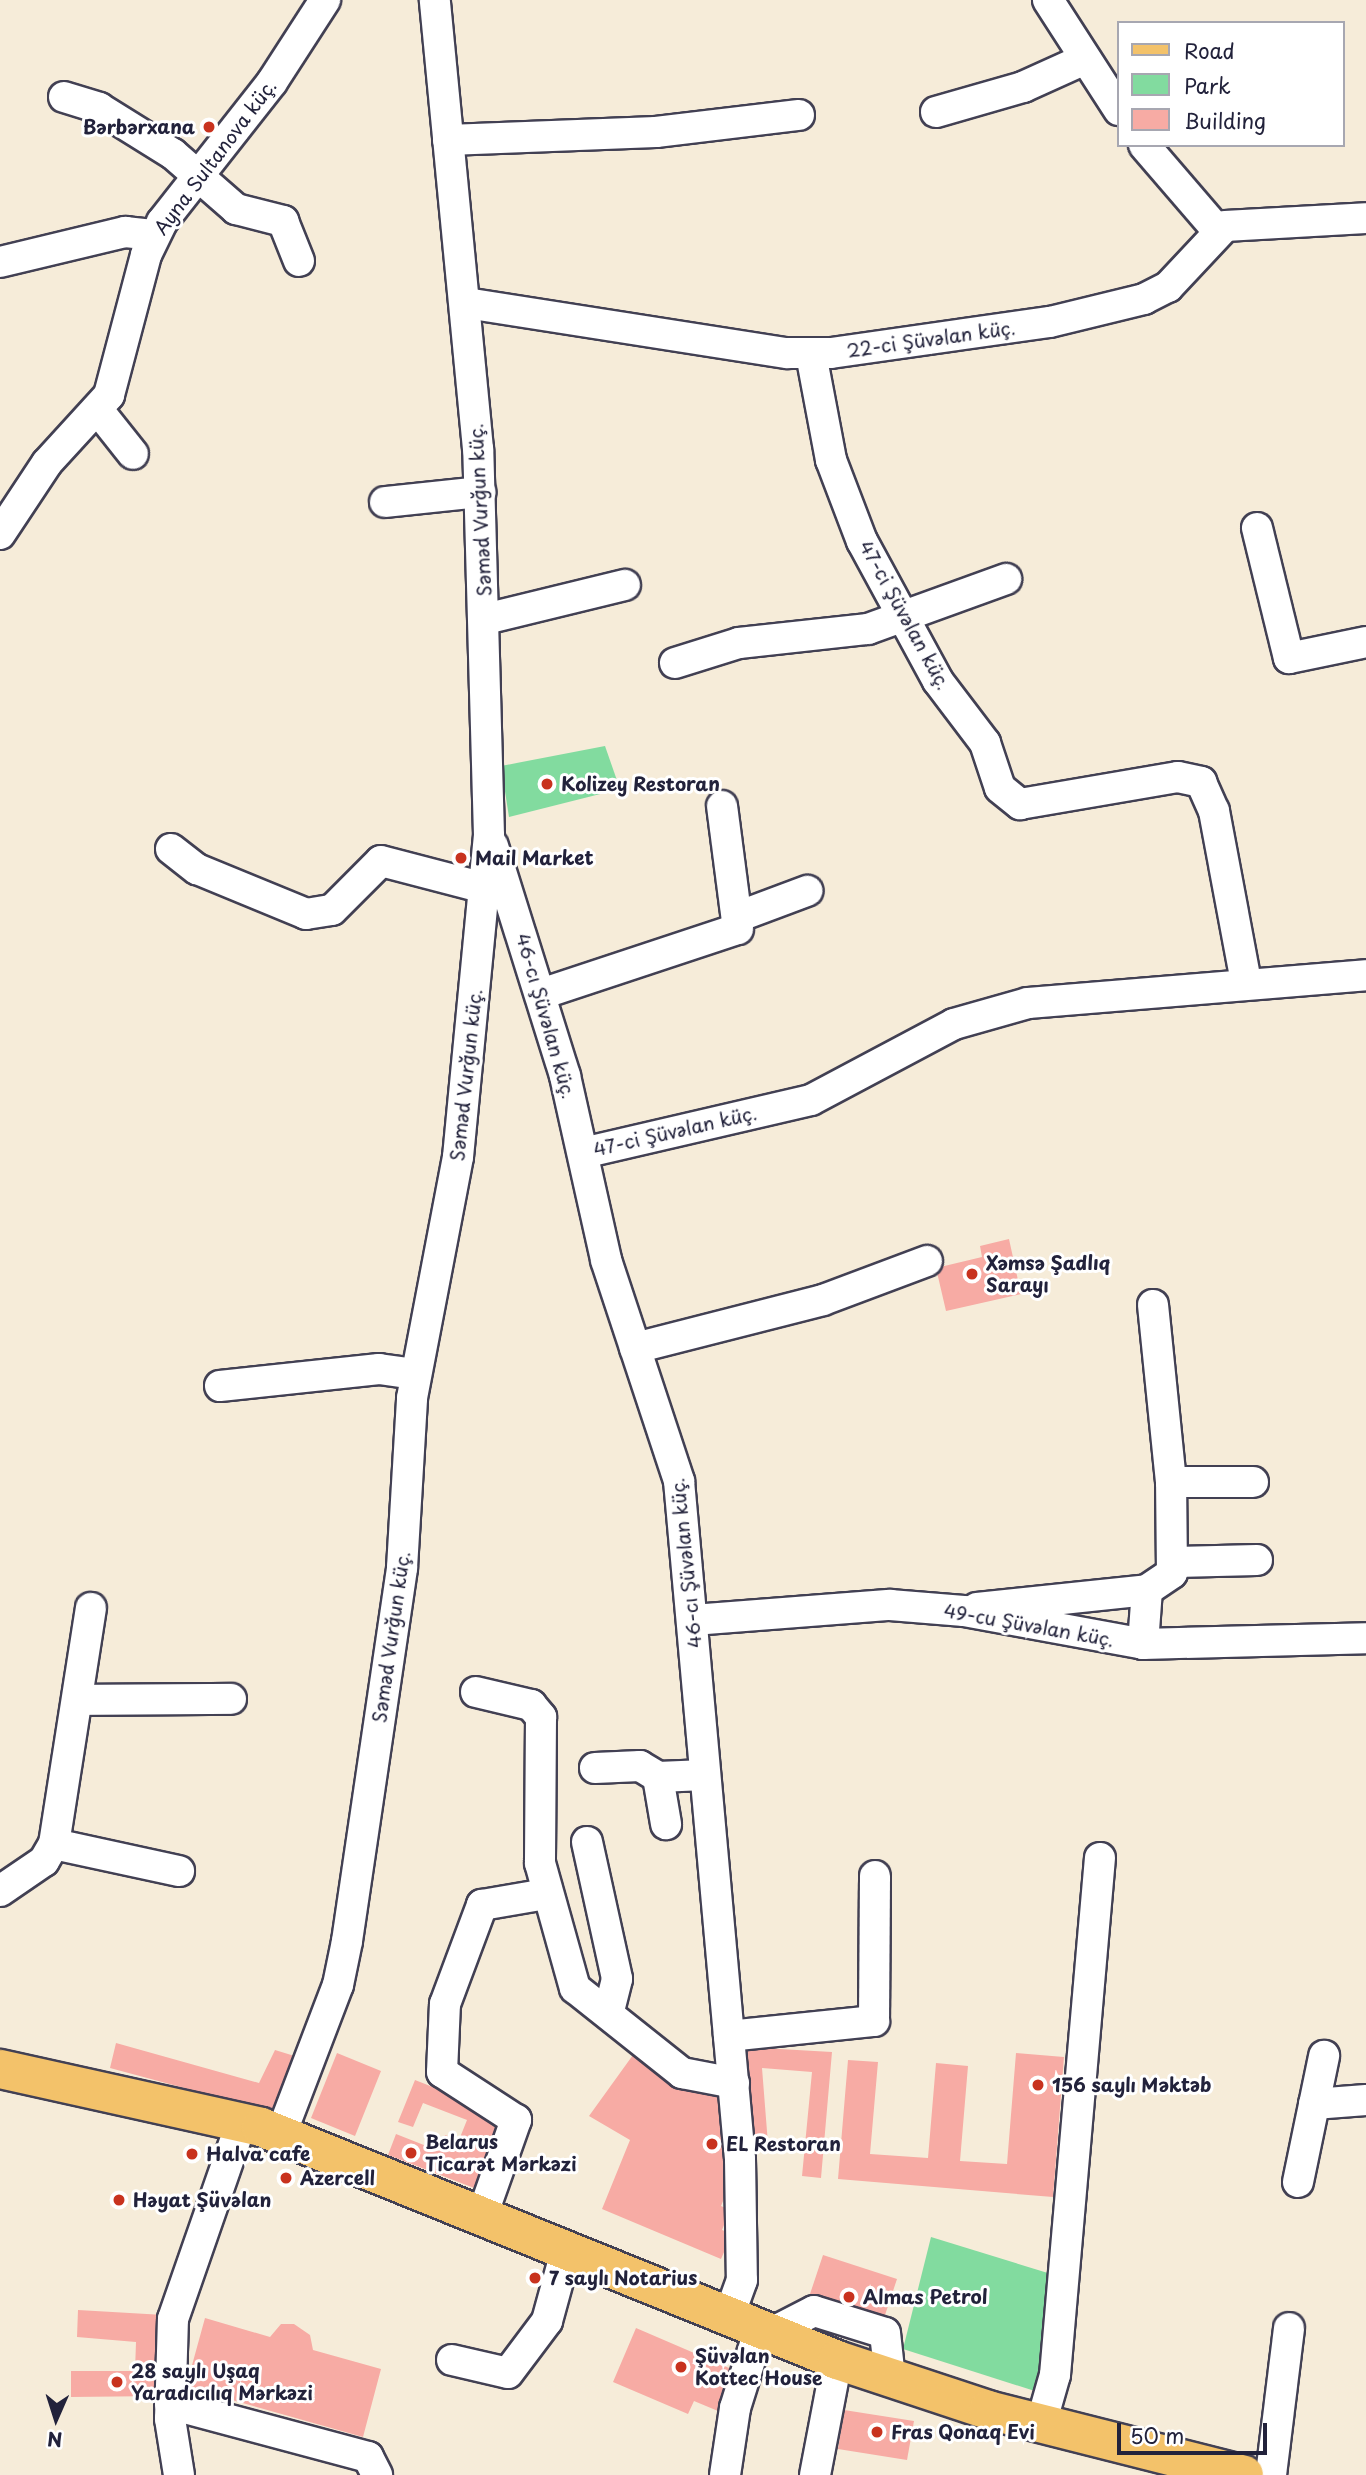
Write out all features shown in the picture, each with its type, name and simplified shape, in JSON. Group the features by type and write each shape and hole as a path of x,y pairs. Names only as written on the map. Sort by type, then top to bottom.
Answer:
{"main road":[{"path":"0,2069 242,2121 483,2213 837,2360 1041,2424 1244,2475"}],"street":[{"name":"Ayna Sultanova küç.","path":"0,534 47,463 98,410 122,365 155,235 325,0"},
{"name":"Səməd Vurğun küç.","path":"281,2134 345,1952 402,1568 416,1374 458,1157 489,835 480,492 466,303 435,0"},
{"path":"1048,0 1118,109"},
{"path":"936,111 1023,87 1084,59"},
{"path":"64,97 116,117 198,177 236,209 283,221 299,261"},
{"path":"448,140 656,132 799,115"},
{"path":"1146,147 1217,230 1366,218"},
{"name":"22-ci Şüvəlan küç.","path":"466,303 811,354 1050,322 1144,299 1168,287 1217,230"},
{"path":"0,262 125,232 155,235"},
{"name":"47-ci Şüvəlan küç.","path":"811,354 841,490 938,681 985,743 1007,799 1035,803 1178,777 1201,782 1214,811 1246,982"},
{"path":"98,410 133,454"},
{"path":"386,502 480,492"},
{"path":"1257,528 1289,658 1366,642"},
{"path":"675,663 739,643 868,629 1006,579"},
{"path":"485,619 625,585"},
{"path":"541,995 733,933 740,916 724,853 722,806"},
{"name":"46-cı Şüvəlan küç.","path":"489,835 541,995 583,1153 603,1248 676,1467 693,1620 734,2083 744,2248 742,2280 753,2325 734,2408 725,2475"},
{"path":"172,849 197,869 306,914 332,910 381,861 485,888"},
{"path":"740,916 807,891"},
{"path":"482,928 520,925"},
{"name":"47-ci Şüvəlan küç.","path":"583,1153 811,1100 916,1041 996,1010 1052,999 1246,982 1366,975"},
{"path":"635,1348 823,1300 927,1261"},
{"path":"964,1611 1147,1590 1164,1583 1176,1562 1171,1482 1153,1305"},
{"path":"220,1386 379,1369 416,1374"},
{"path":"1171,1482 1252,1482"},
{"path":"1176,1562 1258,1560"},
{"path":"1143,1644 1147,1590"},
{"name":"49-cu Şüvəlan küç.","path":"693,1620 878,1606 964,1611 1143,1644 1366,1638"},
{"path":"0,1891 44,1861 54,1844 80,1700 91,1608"},
{"path":"476,1692 531,1705 541,1717 538,1839 546,1894 567,1973 581,1993 682,2073 734,2083"},
{"path":"80,1700 231,1699"},
{"path":"595,1768 640,1766 658,1777 705,1775"},
{"path":"658,1777 666,1824"},
{"path":"587,1842 617,1979 608,2012"},
{"path":"54,1844 179,1871"},
{"path":"1041,2424 1055,2375 1100,1858"},
{"path":"729,2036 874,2021 875,1876"},
{"path":"483,2213 516,2120 442,2072 445,2004 482,1905 546,1894"},
{"path":"1298,2182 1324,2056"},
{"path":"1314,2104 1366,2100"},
{"path":"179,2475 170,2404 176,2301 242,2121"},
{"path":"452,2360 508,2373 547,2321 567,2248"},
{"path":"753,2325 814,2311 885,2333 890,2378"},
{"path":"1271,2475 1289,2328"},
{"path":"815,2475 837,2360"},
{"path":"170,2404 368,2457 377,2475"}],"green space":[{"path":"605,746 620,789 509,817 501,766"},
{"path":"931,2237 1051,2274 1038,2392 903,2349"}],"building":[{"path":"1009,1239 1021,1294 946,1311 936,1268 982,1257 980,1246"},
{"path":"116,2043 259,2083 275,2050 301,2058 274,2112 110,2068"},
{"path":"744,2047 832,2052 821,2178 802,2176 812,2072 762,2068 768,2144 752,2145"},
{"path":"638,2048 666,2079 720,2097 725,2168 735,2171 721,2206 730,2210 722,2230 732,2234 721,2259 602,2209 630,2140 589,2116"},
{"path":"337,2053 381,2071 355,2136 311,2118"},
{"path":"1016,2053 1064,2057 1053,2197 838,2179 848,2060 878,2062 870,2154 928,2158 936,2063 968,2066 960,2161 1007,2164"},
{"path":"415,2080 496,2112 491,2125 506,2131 482,2191 388,2155 396,2134 439,2151 445,2135 459,2140 467,2120 423,2103 413,2127 398,2122"},
{"path":"823,2255 897,2279 883,2321 809,2297"},
{"path":"78,2310 164,2315 162,2396 71,2397 71,2371 135,2371 136,2342 77,2337"},
{"path":"205,2318 270,2337 281,2324 294,2324 310,2335 313,2350 381,2369 363,2437 186,2387"},
{"path":"636,2328 736,2371 718,2411 694,2401 688,2414 613,2382"},
{"path":"844,2410 914,2421 907,2460 838,2449"}],"place":[{"name":"Bərbərxana","path":"209,127"},
{"name":"Kolizey Restoran","path":"547,784"},
{"name":"Mail Market","path":"461,858"},
{"name":"Xəmsə Şadlıq Sarayı","path":"972,1274"},
{"name":"156 saylı Məktəb","path":"1038,2085"},
{"name":"EL Restoran","path":"712,2144"},
{"name":"Belarus Ticarət Mərkəzi","path":"411,2153"},
{"name":"Halva cafe","path":"192,2154"},
{"name":"Azercell","path":"286,2178"},
{"name":"Həyat Şüvəlan","path":"119,2200"},
{"name":"7 saylı Notarius","path":"535,2278"},
{"name":"Almas Petrol","path":"849,2297"},
{"name":"Şüvəlan Kottec House","path":"681,2367"},
{"name":"28 saylı Uşaq Yaradıcılıq Mərkəzi","path":"117,2382"},
{"name":"Fras Qonaq Evi","path":"877,2432"}]}
